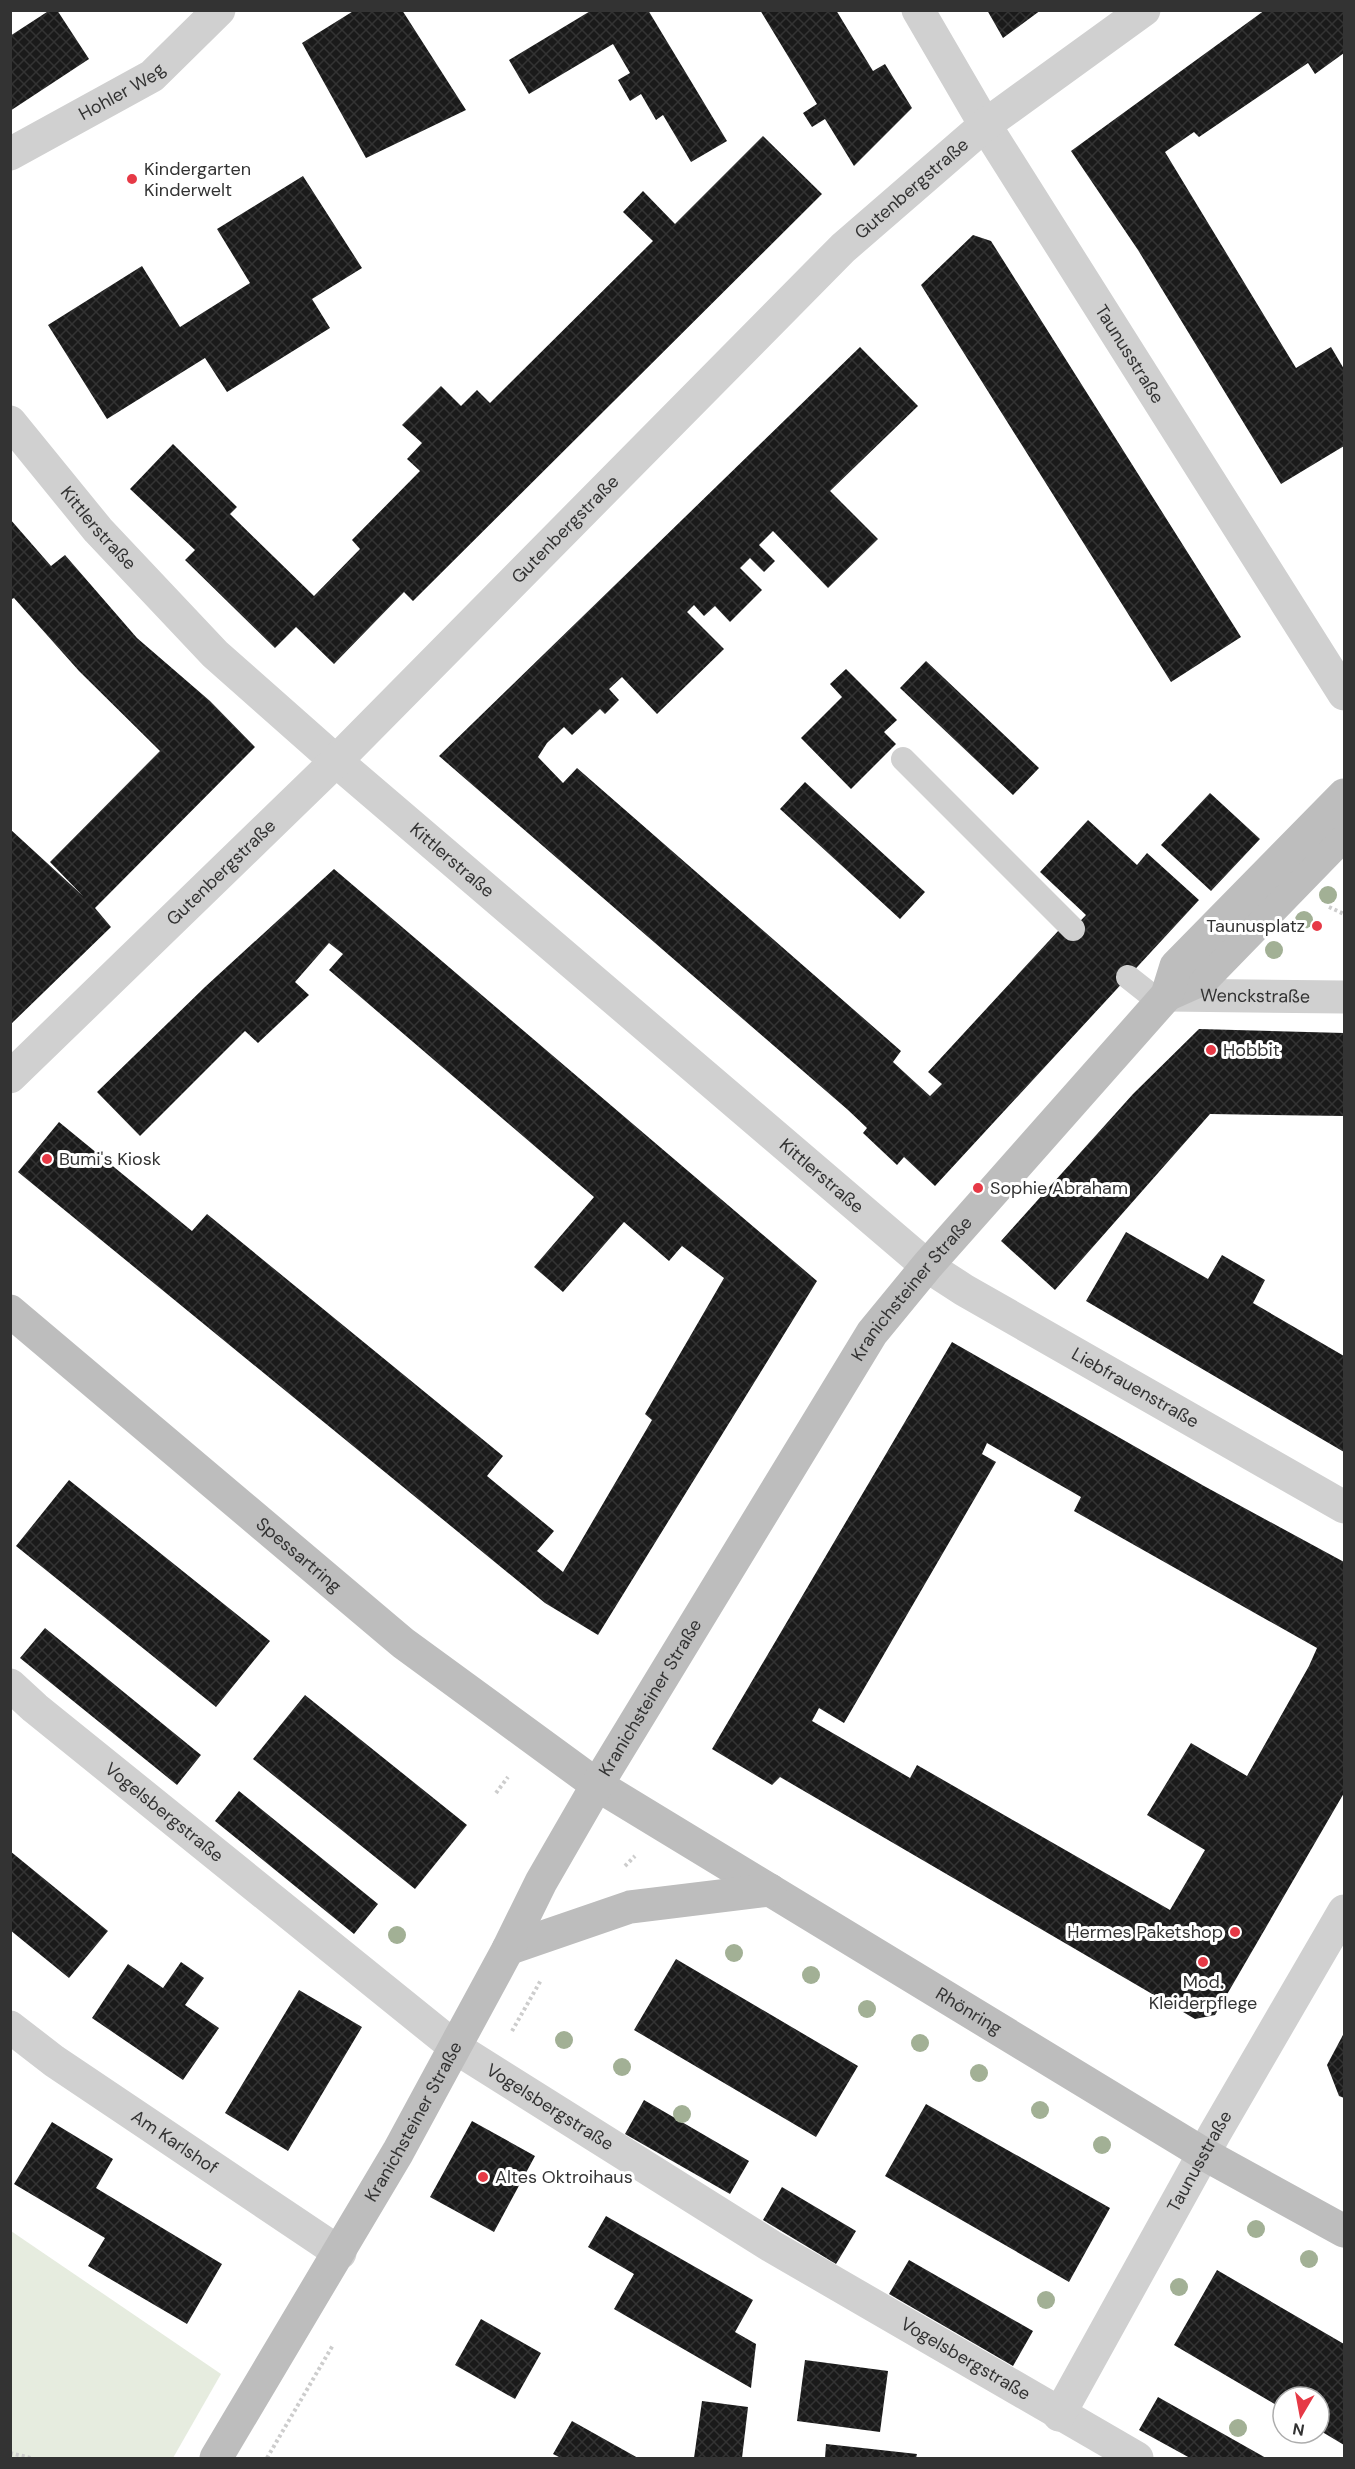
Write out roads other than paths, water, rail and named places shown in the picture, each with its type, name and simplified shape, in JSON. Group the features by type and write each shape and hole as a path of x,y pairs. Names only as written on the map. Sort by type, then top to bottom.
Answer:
{"main road":[{"name":"Kranichsteiner Straße","path":"1164,999 1176,966 1344,795"},
{"name":"Kranichsteiner Straße","path":"216,2458 340,2253 456,2048 541,1882 597,1785 872,1333 927,1266 1164,999 1203,979 1344,834"},
{"name":"Spessartring","path":"10,1311 403,1643 597,1785"},
{"name":"Rhönring","path":"597,1785 1204,2154 1344,2231"},
{"path":"508,1949 630,1907 770,1890"}],"street":[{"name":"Hohler Weg","path":"10,154 152,76 219,10"},
{"name":"Taunusstraße","path":"918,10 985,125 1344,694"},
{"name":"Gutenbergstraße","path":"10,1077 336,761 843,248 985,125 1144,10"},
{"name":"Kittlerstraße","path":"10,422 98,530 215,654 336,761 927,1266"},
{"name":"Wenckstraße","path":"1164,999 1344,997"},
{"name":"Liebfrauenstraße","path":"927,1266 964,1290 1344,1507"},
{"name":"Vogelsbergstraße","path":"10,1685 35,1708 426,2021 456,2048 771,2246 1059,2415 1137,2458"},
{"name":"Taunusstraße","path":"1059,2415 1204,2154 1344,1911"},
{"name":"Am Karlshof","path":"10,2027 54,2061 340,2253"}],"lane":[{"path":"903,759 1073,929"},
{"path":"1128,977 1164,999"}],"place":[{"name":"Kindergarten Kinderwelt","path":"132,179"},
{"name":"Taunusplatz","path":"1317,926"},
{"name":"Hobbit","path":"1211,1050"},
{"name":"Bumi's Kiosk","path":"47,1159"},
{"name":"Sophie Abraham","path":"978,1188"},
{"name":"Hermes Paketshop","path":"1235,1932"},
{"name":"Mod. Kleiderpflege","path":"1203,1962"},
{"name":"Altes Oktroihaus","path":"483,2177"}]}
